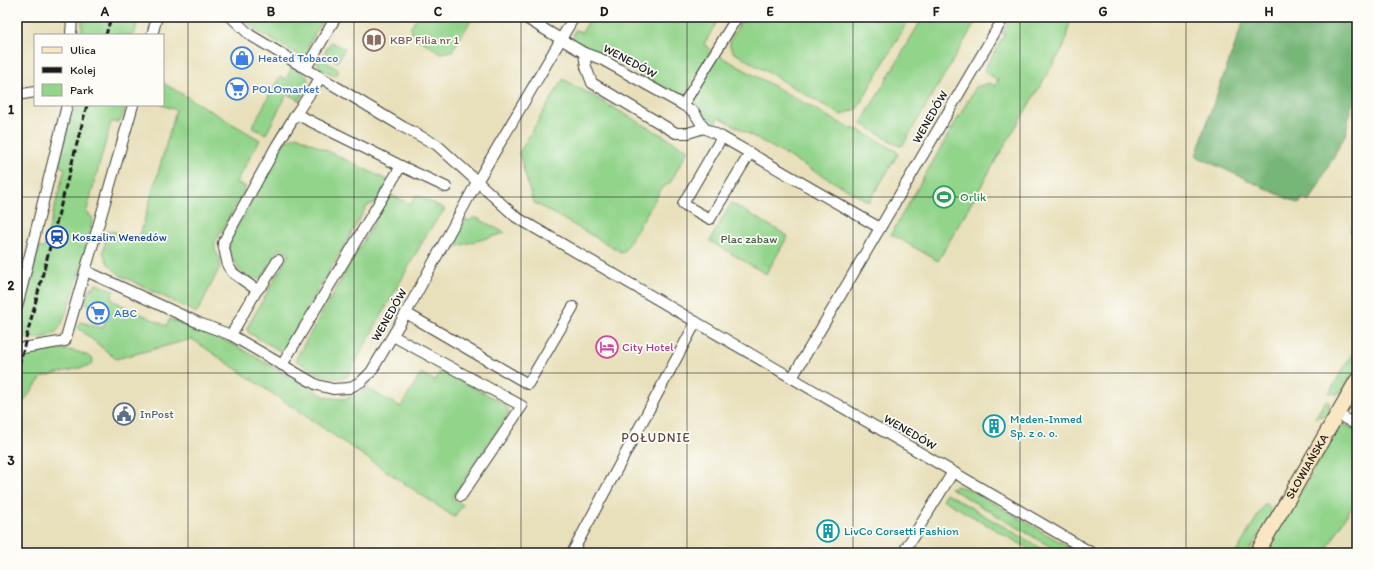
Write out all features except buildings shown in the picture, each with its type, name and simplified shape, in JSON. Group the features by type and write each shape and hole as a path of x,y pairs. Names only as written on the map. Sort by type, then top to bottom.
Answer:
{"main road":[{"name":"SŁOWIAŃSKA","path":"1257,553 1357,380"}],"street":[{"path":"71,34 72,17"},
{"path":"152,34 157,17"},
{"name":"WENEDÓW","path":"231,17 250,35 403,127 437,145 516,217 1092,553"},
{"path":"306,68 336,17"},
{"name":"WENEDÓW","path":"524,17 584,53 600,59 683,105 694,112 704,128 688,133 676,133 592,83 586,67 584,53"},
{"name":"WENEDÓW","path":"86,271 200,323 230,335 317,385 333,389 349,388 362,381 371,372 393,336 477,182 574,17"},
{"path":"683,105 737,17"},
{"name":"WENEDÓW","path":"792,378 1002,18"},
{"path":"257,290 233,273 228,266 223,243 277,145 320,77"},
{"path":"17,95 34,92"},
{"path":"17,307 67,106"},
{"path":"17,349 65,341 133,106"},
{"path":"296,114 446,188"},
{"path":"704,128 880,228"},
{"path":"722,137 683,204 710,219 750,153"},
{"path":"282,365 401,166"},
{"path":"230,335 257,290 263,284 278,260"},
{"path":"406,313 528,384 573,307"},
{"path":"572,553 696,322"},
{"path":"393,336 522,406 461,496"},
{"path":"1337,414 1357,425"},
{"path":"903,553 953,472"}],"green space":[{"path":"82,17 139,17 134,34 82,34"},
{"path":"240,17 324,17 308,46 312,49 308,54 301,56 258,32"},
{"path":"417,17 473,17 452,51 441,53 412,35 411,27"},
{"path":"592,17 720,17 704,44 711,50 683,98 608,56 577,45 572,40 575,30 582,32"},
{"path":"744,17 910,17 857,109 841,115 733,52 730,46 730,40"},
{"path":"923,17 976,17 976,21 903,145 899,146 861,123"},
{"name":"Orlik","path":"1011,17 1071,17 1064,46 938,261 891,234 976,87 990,83 995,86 998,80 985,72 985,68 1005,34 1002,33"},
{"path":"1245,17 1357,17 1357,98 1351,107 1346,133 1310,201 1303,198 1299,204 1196,156"},
{"path":"331,42 345,49 337,62 324,54"},
{"path":"716,54 849,128 859,130 896,151 898,154 869,202 719,117 713,126 706,121 702,110 688,101"},
{"path":"321,59 339,70 336,76 320,68 317,62"},
{"path":"292,67 308,78 308,86 299,100 287,94 266,134 253,128 253,125 279,78 282,77 286,79"},
{"path":"563,79 688,150 670,183 662,188 623,253 533,202 519,153"},
{"path":"164,84 260,140 236,182 246,187 215,242 215,251 220,258 220,267 197,313 120,275 108,264 103,252 108,230 139,239 176,110 164,106"},
{"path":"73,106 120,106 125,109 122,119 118,122 111,122 86,213 93,218 78,278 62,324 56,332 49,336 40,338 26,338 23,337 20,332 20,324 39,247 44,248 65,168 59,166"},
{"path":"297,136 389,181 375,203 367,206 282,352 249,333 247,328 289,254 279,248 262,278 255,279 240,271 228,249 231,239 284,142"},
{"path":"390,195 411,204 416,195 445,209 428,232 347,377 339,378 320,374 295,360"},
{"name":"Plac zabaw","path":"731,203 788,236 766,274 710,241"},
{"path":"475,217 505,233 451,248 466,219 469,221"},
{"path":"1357,218 1357,235 1350,231"},
{"path":"96,284 113,290 112,300 166,326 170,319 230,343 327,397 339,399 350,398 365,390 369,386 368,389 401,407 421,373 435,381 441,370 503,403 509,413 452,498 463,505 454,517 192,339 116,359 77,327 80,322 103,328 109,312 87,304 88,292"},
{"path":"1357,346 1357,365 1342,392 1336,394 1329,393"},
{"path":"57,349 71,350 84,354 93,359 92,365 42,377 18,409 17,416 17,358 26,354"},
{"path":"1326,400 1329,403 1329,414 1315,418"},
{"path":"1342,423 1357,431 1357,497 1325,553 1265,553"},
{"path":"956,486 969,489 1079,553 1061,553 950,488"},
{"path":"946,493 1049,553 1036,553 942,499"},
{"path":"1265,503 1270,507 1272,513 1248,553 1236,553"}],"railway":[{"path":"106,34 111,17"},
{"path":"17,373 87,106"}],"place":[{"name":"KBP Filia nr 1","path":"374,40"},
{"name":"Heated Tobacco","path":"242,58"},
{"name":"POLOmarket","path":"237,89"},
{"name":"Orlik","path":"944,197"},
{"name":"Koszalin Wenedów","path":"57,237"},
{"name":"ABC","path":"98,313"},
{"name":"City Hotel","path":"607,347"},
{"name":"InPost","path":"124,414"},
{"name":"Meden-Inmed Sp. z o. o.","path":"994,426"},
{"name":"LivCo Corsetti Fashion","path":"828,531"}],"district":[{"name":"POŁUDNIE","path":"656,437"}]}
